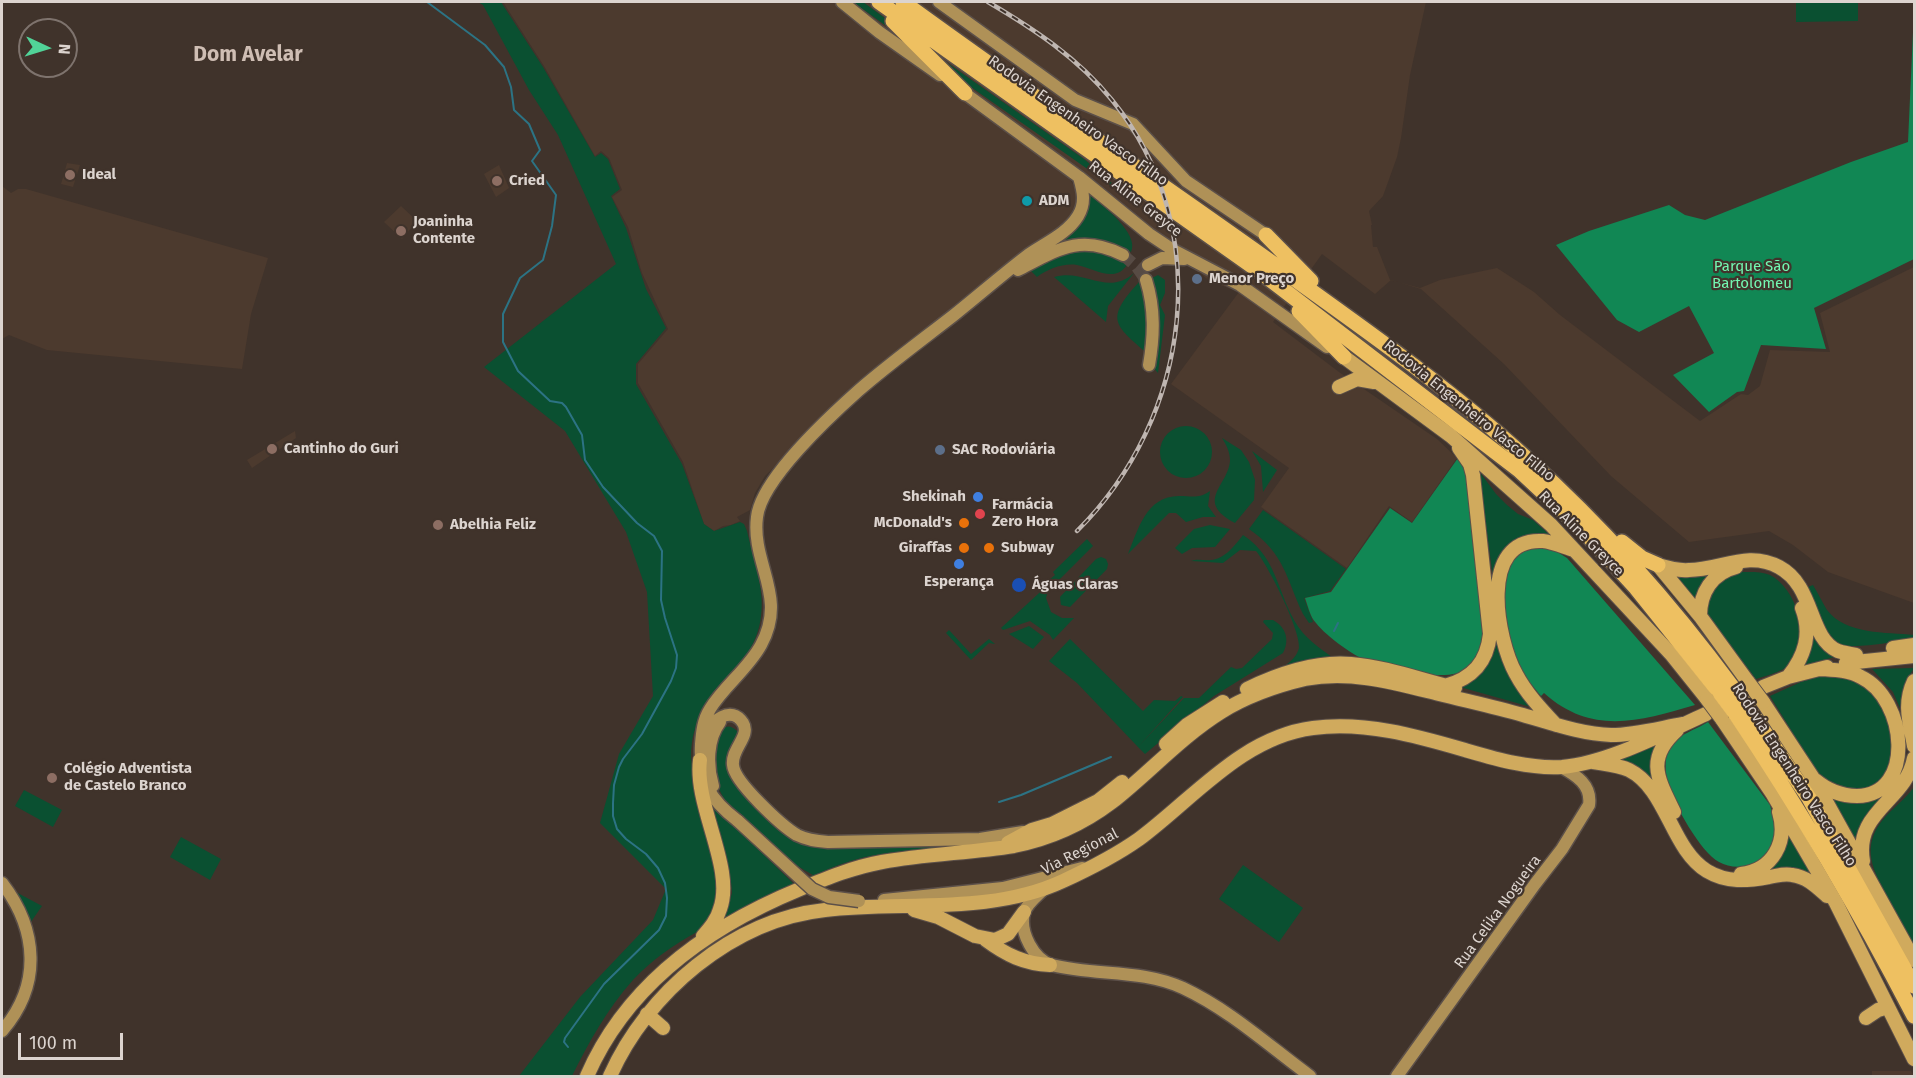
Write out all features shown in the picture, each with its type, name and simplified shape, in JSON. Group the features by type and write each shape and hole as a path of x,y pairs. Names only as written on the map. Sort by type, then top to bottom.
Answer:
{"highway":[{"path":"876,2 965,93"},
{"name":"Rodovia Engenheiro Vasco Filho","path":"876,2 1263,274 1519,470 1580,527 1636,588 1717,698 1742,711 1809,798 1914,986"},
{"name":"Rodovia Engenheiro Vasco Filho","path":"903,2 1360,325 1457,400 1525,457 1584,513 1655,589 1717,698"},
{"path":"1266,235 1304,274 1360,325"},
{"path":"1263,274 1344,357"},
{"path":"1584,513 1642,558 1658,565"},
{"name":"Rodovia Engenheiro Vasco Filho","path":"1742,711 1776,775 1837,874 1914,1016"}],"main road":[{"name":"Rua Aline Greyce","path":"842,2 879,32 1079,177 1149,234 1192,261 1221,273 1240,285 1344,357 1451,436 1510,487 1577,551 1671,654 1717,698"},
{"path":"939,2 1075,100 1133,124 1186,181 1266,235"},
{"path":"696,945 717,916 724,888 700,786 702,738 708,712 752,660 769,627 770,590 760,548 757,518 762,501 792,458 856,393 1075,220 1082,209 1084,199 1079,177"},
{"path":"996,281 1072,246 1093,244 1123,255"},
{"path":"1148,265 1162,258 1174,257 1192,261"},
{"path":"1146,280 1153,315 1149,365"},
{"path":"1339,387 1357,379 1380,384"},
{"path":"1445,686 1475,671 1487,653 1490,634 1473,475 1470,464 1451,436"},
{"path":"1556,725 1516,674 1502,630 1497,585 1503,565 1514,550 1523,545 1542,541 1577,551"},
{"path":"1658,565 1690,570 1727,562 1769,562 1790,574 1801,587 1820,633 1826,641 1837,651 1856,655"},
{"path":"1658,565 1700,616 1748,682 1742,711 1780,815 1782,834 1777,853 1770,861 1757,870 1743,874 1721,870 1702,858 1694,849 1676,818 1658,774 1659,754 1663,744 1683,724 1717,698"},
{"path":"1700,616 1701,600 1705,591 1714,578 1722,573 1742,566 1766,568 1775,573 1793,589 1804,613 1807,627 1803,656 1788,677"},
{"path":"1763,687 1788,677 1836,664 1856,655 1914,645"},
{"path":"1836,664 1914,656"},
{"path":"702,738 710,725 720,717 728,715 739,719 744,725 745,733 733,755 733,770 741,783 788,828 807,839 828,842 980,839 1052,824 1098,801 1203,713 1264,681 1311,668 1348,663 1388,670 1504,702 1530,717 1556,725 1611,735 1633,734 1683,724"},
{"path":"1742,711 1813,778 1829,789 1840,794 1854,796 1883,790 1895,779 1904,751 1892,708 1878,688 1859,676 1848,672 1820,669"},
{"name":"Via Regional","path":"587,1077 607,1038 631,1004 664,969 696,945 770,902 856,868 882,862 998,849 1032,842 1064,831 1088,819 1111,803 1179,744 1220,713 1264,691 1305,679 1346,676 1376,679 1530,717"},
{"path":"1914,681 1908,698 1908,714 1914,746"},
{"path":"738,821 714,788 709,757 712,736 718,726 725,719 739,719"},
{"path":"1593,762 1683,724"},
{"name":"Via Regional","path":"610,1077 621,1054 647,1014 693,968 718,951 772,923 825,910 983,901 1044,889 1097,864 1141,837 1225,767 1244,754 1280,737 1311,728 1394,731 1507,762 1560,767 1593,762"},
{"path":"1870,879 1862,851 1865,832 1878,810 1904,784 1911,771 1914,758"},
{"path":"700,760 703,779 709,792 724,809 812,889 840,900 898,899 1003,888 1097,864"},
{"path":"1593,762 1627,769 1637,775 1656,798 1689,854 1706,870 1740,881 1782,874 1793,875 1811,882 1836,903"},
{"name":"Rua Celika Nogueira","path":"1397,1077 1562,849 1588,805 1590,798 1585,785 1575,775 1560,767"},
{"path":"1813,778 1914,960"},
{"path":"1772,793 1836,903 1914,1059"},
{"path":"998,849 1032,830"},
{"path":"2,883 23,923 30,959 28,987 12,1019 2,1031"},
{"path":"986,940 995,940 1008,934 1029,904 1044,889"},
{"path":"903,906 938,917 986,940 1016,959 1035,964 1140,976 1163,980 1181,987 1242,1024 1310,1077"},
{"path":"1024,912 1022,923 1024,934 1035,953 1050,965"},
{"path":"1866,1018 1888,1007"},
{"path":"647,1014 663,1028"}],"shaded area":[{"path":"503,2 1426,2 1410,75 1397,157 1383,196 1369,211 1373,247 1377,247 1391,280 1375,294 1322,254 1273,322 1339,372 1437,439 1457,458 1412,522 1389,506 1347,568 1261,507 1289,468 1171,384 1239,292 1210,281 1069,178 1079,193 1077,205 1068,223 978,287 870,373 765,476 755,493 750,510 737,517 740,521 714,531 704,524 683,462 638,383 638,364 668,329 642,273 628,227 612,197 622,190 609,158 601,151 595,156 544,66"},
{"name":"Ideal","path":"67,163 80,165 73,187 61,184"},
{"name":"Cried","path":"499,165 509,188 496,197 484,174"},
{"path":"2,186 11,193 18,189 26,189 268,258 251,314 242,369 47,350 9,335 2,339"},
{"name":"Joaninha Contente","path":"401,206 417,221 402,239 384,222"},
{"path":"1914,267 1914,603 1828,572 1793,545 1769,531 1689,542 1611,476 1504,364 1421,289 1399,282 1420,288 1440,280 1497,268 1534,292 1560,315 1700,421 1741,394 1748,395 1760,386 1770,350 1830,352 1820,313"},
{"name":"Cantinho do Guri","path":"295,431 296,438 252,468 247,460"},
{"path":"1872,1071 1911,1071 1914,1076 1872,1076"}],"green space":[{"path":"478,2 501,2 543,67 595,157 601,153 608,159 620,189 611,196 626,228 646,289 666,328 636,364 636,384 682,464 704,524 714,531 740,522 744,524 755,563 762,606 757,635 739,666 706,708 697,724 692,742 692,768 718,890 716,908 705,927 725,917 732,893 710,803 794,884 813,875 772,845 735,812 723,796 716,779 713,761 719,734 727,726 737,731 727,761 729,773 734,782 759,812 790,838 813,846 965,845 890,853 852,860 804,880 696,932 647,966 633,980 599,1026 572,1076 519,1076 580,997 653,920 666,889 600,823 619,754 653,696 647,592 626,532 565,431 484,367 616,264 558,135 529,90 483,5"},
{"path":"853,2 863,2 1084,159 1133,201 951,73"},
{"path":"1796,2 1858,2 1858,21 1796,22"},
{"name":"Parque São Bartolomeu","path":"1914,10 1914,259 1814,308 1826,349 1761,345 1744,391 1737,392 1709,412 1673,375 1714,353 1689,306 1639,332 1617,320 1556,245 1589,231 1669,205 1685,215 1705,220 1908,142"},
{"path":"1088,194 1125,228 1132,245 1131,252 1099,241 1081,240 1063,243 1044,252"},
{"path":"1085,248 1128,263 1123,270 1111,274 1077,265 1066,265 1046,271 1037,277 1028,268 1062,253"},
{"path":"1134,273 1108,306 1106,322 1054,277 1065,275 1114,282 1124,280"},
{"path":"1158,275 1165,280 1165,293 1160,305 1165,315 1158,373 1152,366 1148,280"},
{"path":"1140,281 1148,293 1148,354 1127,335 1118,320 1122,304"},
{"path":"1181,426 1191,426 1205,433 1212,452 1205,471 1191,478 1181,478 1171,474 1164,467 1160,457 1160,447 1164,437 1171,430"},
{"path":"1222,438 1241,450 1249,462 1255,480 1254,500 1235,523 1223,515 1217,508 1215,500 1230,461 1228,449"},
{"path":"1252,451 1277,470 1263,492 1261,466"},
{"path":"1458,458 1468,477 1482,625 1481,647 1475,661 1462,672 1437,675 1408,672 1365,660 1342,646 1321,628 1312,618 1305,598 1331,592 1390,508 1412,523"},
{"path":"1479,471 1507,505 1518,514 1533,520 1552,537 1493,578"},
{"path":"1210,491 1208,506 1216,517 1203,517 1186,522 1176,513 1169,513 1128,554 1140,525 1151,508 1168,498 1199,496"},
{"path":"1263,510 1346,569 1330,591 1304,598 1313,622 1309,623 1303,614 1277,557 1261,538 1249,529"},
{"path":"1210,525 1230,529 1215,547 1192,548 1182,554 1175,548 1194,529"},
{"path":"1243,535 1265,556 1288,608 1303,633 1332,657 1305,660 1285,666 1292,660 1299,648 1295,628 1283,598 1256,551 1240,550 1223,563 1191,561 1221,557"},
{"path":"1087,539 1093,546 1048,591 1046,598 1051,612 1062,618 1074,618 1053,640 1050,635 1030,621 1003,630 1001,628 1050,583 1048,581 1055,575 1053,572"},
{"path":"1534,547 1551,548 1567,558 1695,705 1636,720 1598,720 1562,707 1544,693 1541,696 1514,658 1506,625 1503,597 1505,573 1510,561"},
{"path":"1101,557 1106,559 1107,569 1070,607 1061,605 1060,597 1096,559"},
{"path":"1711,571 1696,606 1674,574"},
{"path":"1738,572 1766,574 1779,581 1794,602 1801,627 1799,651 1794,661 1782,670 1756,679 1708,616 1708,600 1714,588 1724,579"},
{"path":"1813,585 1827,610 1845,624 1867,631 1914,635 1914,639 1864,646 1840,644 1828,633 1820,618 1808,587"},
{"path":"1273,620 1284,630 1286,643 1283,653 1214,696 1145,754 1138,747 1184,698 1199,698 1231,667 1242,668 1272,639 1273,633 1263,622"},
{"path":"1810,625 1842,655 1800,666"},
{"path":"1029,626 1044,637 1033,649 1009,634"},
{"path":"949,630 971,654 989,639 995,644 989,643 971,660 946,633"},
{"path":"1070,639 1143,711 1154,700 1175,701 1183,697 1138,747 1077,683 1049,661"},
{"path":"1498,639 1538,709 1460,687 1486,668"},
{"path":"1914,668 1905,683 1900,708 1893,692 1872,669"},
{"path":"1821,676 1851,679 1871,688 1894,724 1893,769 1869,788 1847,788 1820,777 1770,696"},
{"path":"1708,722 1770,805 1775,827 1775,841 1767,856 1752,864 1735,867 1712,857 1689,827 1668,783 1666,765 1670,747 1682,736"},
{"path":"1665,738 1657,784 1613,759"},
{"path":"1914,787 1914,946 1877,877 1871,858 1871,848 1881,822"},
{"path":"24,790 62,810 53,827 15,806"},
{"path":"1891,790 1866,815 1859,830 1857,849 1828,795 1861,802"},
{"path":"1789,835 1813,877 1758,873 1783,853"},
{"path":"181,837 221,859 210,880 170,857"},
{"path":"1243,865 1303,908 1279,942 1219,899"},
{"path":"14,891 42,906 28,926"}],"waterway":[{"path":"427,2 485,45 504,67 511,87 514,110 529,124 540,150 532,161 556,195 552,226 543,260 520,278 503,314 503,342 518,371 550,401 562,403 566,407 582,435 585,460 603,487 637,523 654,536 662,551 661,600 677,655 676,668 671,681 642,734 619,767 614,785 613,803 613,816 617,829 646,854 658,868 665,883 666,916 659,930 604,984 565,1038 564,1042 568,1047"},
{"path":"1334,631 1338,623"},
{"path":"999,802 1111,757"}],"tunnel":[{"path":"1123,255 1137,267 1146,280"}],"railway":[{"path":"988,2 1054,45 1085,71 1112,100 1145,151 1167,206 1177,263 1177,322 1166,379 1145,434 1116,485 1077,531"}],"place":[{"name":"Ideal","path":"70,175"},
{"name":"Cried","path":"497,181"},
{"name":"ADM","path":"1027,201"},
{"name":"Joaninha Contente","path":"401,231"},
{"name":"Menor Preço","path":"1197,279"},
{"name":"Cantinho do Guri","path":"272,449"},
{"name":"SAC Rodoviária","path":"940,450"},
{"name":"Shekinah","path":"978,497"},
{"name":"Farmácia Zero Hora","path":"980,514"},
{"name":"McDonald's","path":"964,523"},
{"name":"Abelhia Feliz","path":"438,525"},
{"name":"Giraffas","path":"964,548"},
{"name":"Subway","path":"989,548"},
{"name":"Esperança","path":"959,564"},
{"name":"Águas Claras","path":"1019,585"},
{"name":"Colégio Adventista de Castelo Branco","path":"52,778"}],"district":[{"name":"Dom Avelar","path":"248,55"}]}
